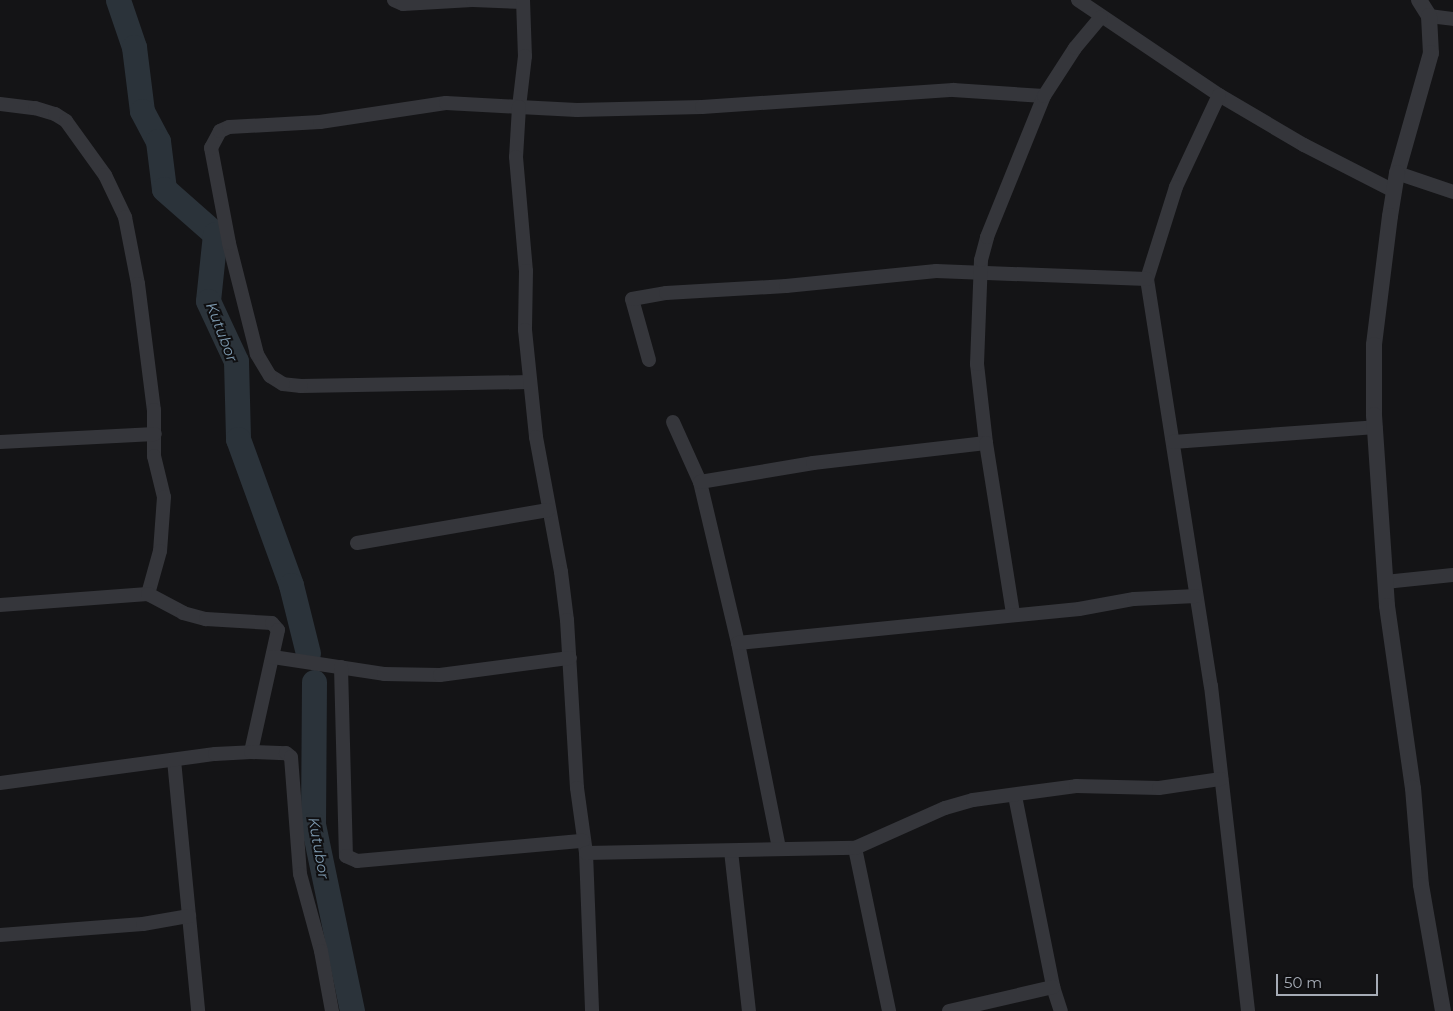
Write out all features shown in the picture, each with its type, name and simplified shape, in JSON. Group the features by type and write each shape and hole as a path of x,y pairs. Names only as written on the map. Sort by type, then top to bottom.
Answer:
{"street":[{"path":"394,0 403,4 472,0 523,1 524,56 516,157 526,271 525,330 530,382 548,510 562,572 585,847 592,1011"},
{"path":"1078,0 1219,95 1304,145 1394,191"},
{"path":"1419,0 1429,16 1430,53 1397,173 1394,191 1374,345 1375,427 1386,582 1413,788 1422,885 1444,1011"},
{"path":"1429,16 1453,19"},
{"path":"1013,614 986,443 977,364 980,274 987,237 1044,96 1075,48 1101,17"},
{"path":"530,382 301,386 283,384 270,376 257,354 229,243 211,148 220,131 229,127 320,122 446,104 577,110 702,107 953,90 1044,96"},
{"path":"1219,95 1176,187 1154,247 1147,279 1196,596 1221,779 1248,1011"},
{"path":"0,104 34,108 55,114 66,121 105,175 125,217 138,284 155,434 154,456 164,497 163,533 148,594"},
{"path":"1397,173 1453,192"},
{"path":"649,360 632,299 666,293 786,286 887,274 936,271 1147,279"},
{"path":"673,422 700,482 738,643 779,849"},
{"path":"1173,442 1375,427"},
{"path":"0,442 155,434"},
{"path":"700,482 813,463 986,443"},
{"path":"356,543 548,510"},
{"path":"1386,582 1453,575"},
{"path":"0,605 148,594 183,614 206,619 272,623 278,630 251,752"},
{"path":"738,643 1013,614 1079,609 1134,599 1196,596"},
{"path":"272,657 384,674 440,675 570,658"},
{"path":"341,667 346,856 357,861 585,847 731,851 855,848 945,808 973,800 1015,796 1076,786 1160,788 1221,779"},
{"path":"0,783 174,760 251,752 286,753 294,762 300,874 321,951 332,1011"},
{"path":"174,760 198,1011"},
{"path":"1015,796 1053,987 1061,1011"},
{"path":"855,848 889,1011"},
{"path":"731,851 749,1011"},
{"path":"0,935 143,924 189,916"},
{"path":"949,1011 1053,987"}],"waterway":[{"name":"Kutubor","path":"118,0 134,47 142,111 158,141 164,189 215,234 208,301 236,361 238,439 291,585 308,653"},
{"name":"Kutubor","path":"314,682 313,824 352,1011"}]}
